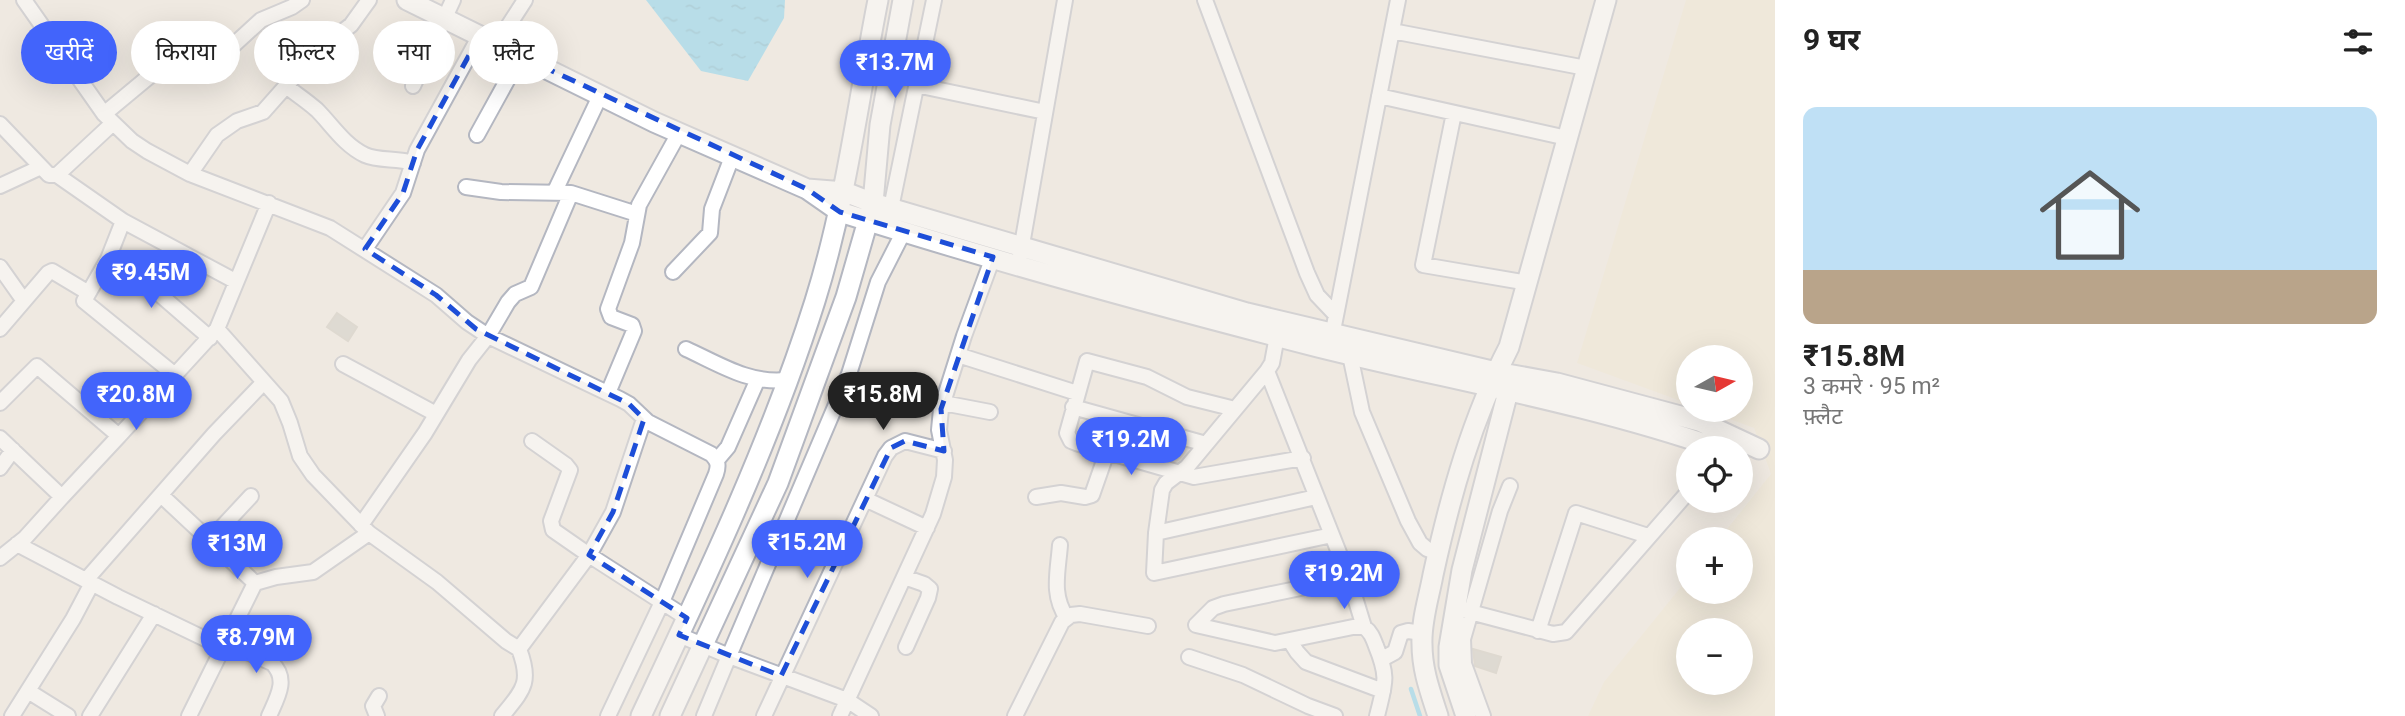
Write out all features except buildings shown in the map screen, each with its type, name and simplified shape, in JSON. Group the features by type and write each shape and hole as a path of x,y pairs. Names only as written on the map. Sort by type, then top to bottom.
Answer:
{"street":[{"path":"24,0 108,118 146,151 190,174 330,228 436,295 488,336 629,404 644,419 711,454 717,460 716,474 662,602 608,716"},
{"path":"57,175 108,118 169,60 179,61 195,74 202,74 261,20 302,0"},
{"path":"190,174 223,129 263,112 317,51 351,25 369,0"},
{"path":"407,0 469,32"},
{"path":"413,86 453,0"},
{"path":"506,21 525,0"},
{"path":"641,716 747,487 815,301 845,192 878,0"},
{"path":"878,210 880,125 903,0"},
{"path":"670,716 778,483 878,210 916,85 934,0"},
{"path":"1021,255 1065,0"},
{"path":"1205,0 1307,273 1333,332 1350,355 1362,412 1408,521 1420,543 1438,553"},
{"path":"1333,332 1398,0"},
{"path":"1483,716 1464,664 1462,611 1498,425 1502,381 1509,347 1606,0"},
{"path":"1392,31 1586,68"},
{"path":"365,249 403,193 423,139 469,69"},
{"path":"558,76 679,134 807,189 840,212 878,210 1277,336 1333,332"},
{"path":"477,135 505,84"},
{"path":"916,85 1045,111"},
{"path":"286,86 314,107 337,133 364,154 376,158 399,158 413,163"},
{"path":"555,191 600,96"},
{"path":"1379,96 1567,138"},
{"path":"1454,113 1423,265 1528,283"},
{"path":"0,124 49,175 57,175 122,221 235,281"},
{"path":"608,393 634,335 632,325 611,317 608,309 632,243 637,214 679,134"},
{"path":"673,272 710,233 712,209 732,157"},
{"path":"0,186 41,167"},
{"path":"466,187 501,192 571,193 637,214"},
{"path":"807,189 845,192 878,210 904,231 993,257 1021,255 1247,313 1333,332 1678,436"},
{"path":"189,716 255,583 313,572 365,529 469,360 515,293 531,287 571,193"},
{"path":"0,558 62,497 213,333 269,204"},
{"path":"122,221 108,258 84,301 175,375"},
{"path":"704,716 849,374 878,282 904,231"},
{"path":"840,716 927,528 944,477 939,430 943,403 993,257"},
{"path":"108,258 213,333 276,395 285,409 300,456 306,466 365,529 429,576 487,627 519,649 526,668 526,683 502,716"},
{"path":"0,267 24,301"},
{"path":"2,324 52,271 87,292"},
{"path":"1277,336 1272,362 1267,371 1181,473 1162,489 1154,573 1332,535"},
{"path":"686,349 757,380 786,380"},
{"path":"958,355 1075,400 1206,444"},
{"path":"1350,355 1502,381 1557,383 1699,421 1758,450"},
{"path":"1235,409 1179,394 1147,377 1087,361 1067,428 1071,440 1199,477 1303,458"},
{"path":"343,364 436,414"},
{"path":"0,404 37,366 119,436"},
{"path":"1267,371 1349,578 1364,627 1372,635 1382,659 1386,675 1377,716"},
{"path":"717,460 728,447 757,380"},
{"path":"1438,716 1423,673 1423,633 1438,553 1474,425 1502,381"},
{"path":"12,716 73,619 89,581 214,434 263,383"},
{"path":"943,403 990,412"},
{"path":"519,649 589,555 613,512 644,419"},
{"path":"0,438 62,497"},
{"path":"532,441 570,470 551,521 553,530 662,602 703,646 847,700 871,716"},
{"path":"764,716 885,456 897,443 912,441 943,451"},
{"path":"0,468 13,450"},
{"path":"1036,497 1061,494 1085,497 1092,495 1107,452"},
{"path":"1466,716 1449,665 1449,647 1510,486"},
{"path":"161,495 255,583"},
{"path":"210,540 251,496"},
{"path":"1156,533 1316,496"},
{"path":"865,499 927,528"},
{"path":"1462,611 1553,635 1566,632 1676,505"},
{"path":"1538,631 1576,513 1648,536"},
{"path":"17,544 154,614 225,646 272,663 278,669 281,682 269,716"},
{"path":"1060,545 1056,596 1059,607 1067,618"},
{"path":"904,577 930,589 906,647"},
{"path":"1349,578 1224,604 1213,608 1196,625 1268,642 1290,641 1364,627"},
{"path":"90,716 154,614"},
{"path":"1015,716 1062,622 1067,618 1080,614 1148,626"},
{"path":"1382,659 1395,652 1399,635 1404,631 1423,633"},
{"path":"1290,641 1306,662 1383,691"},
{"path":"1189,657 1243,675 1335,716"},
{"path":"28,691 68,716"},
{"path":"377,716 373,706 379,696"}],"highlighted area":[{"path":"479,37 807,189 840,212 993,257 941,409 944,451 905,441 891,448 781,676 679,635 687,618 589,555 613,512 644,419 629,404 476,329 436,295 365,249 403,193 417,150"}],"shaded area":[{"path":"1686,0 1775,0 1775,716 1588,716 1604,682 1676,593 1676,604 1753,604 1753,527 1729,527 1740,513 1753,513 1753,496 1771,474 1754,428 1738,422 1754,422 1754,345 1676,345 1676,399 1577,363"}],"water":[{"path":"646,0 785,0 784,18 748,81 701,71"}],"waterway":[{"path":"1411,689 1420,716"}]}
